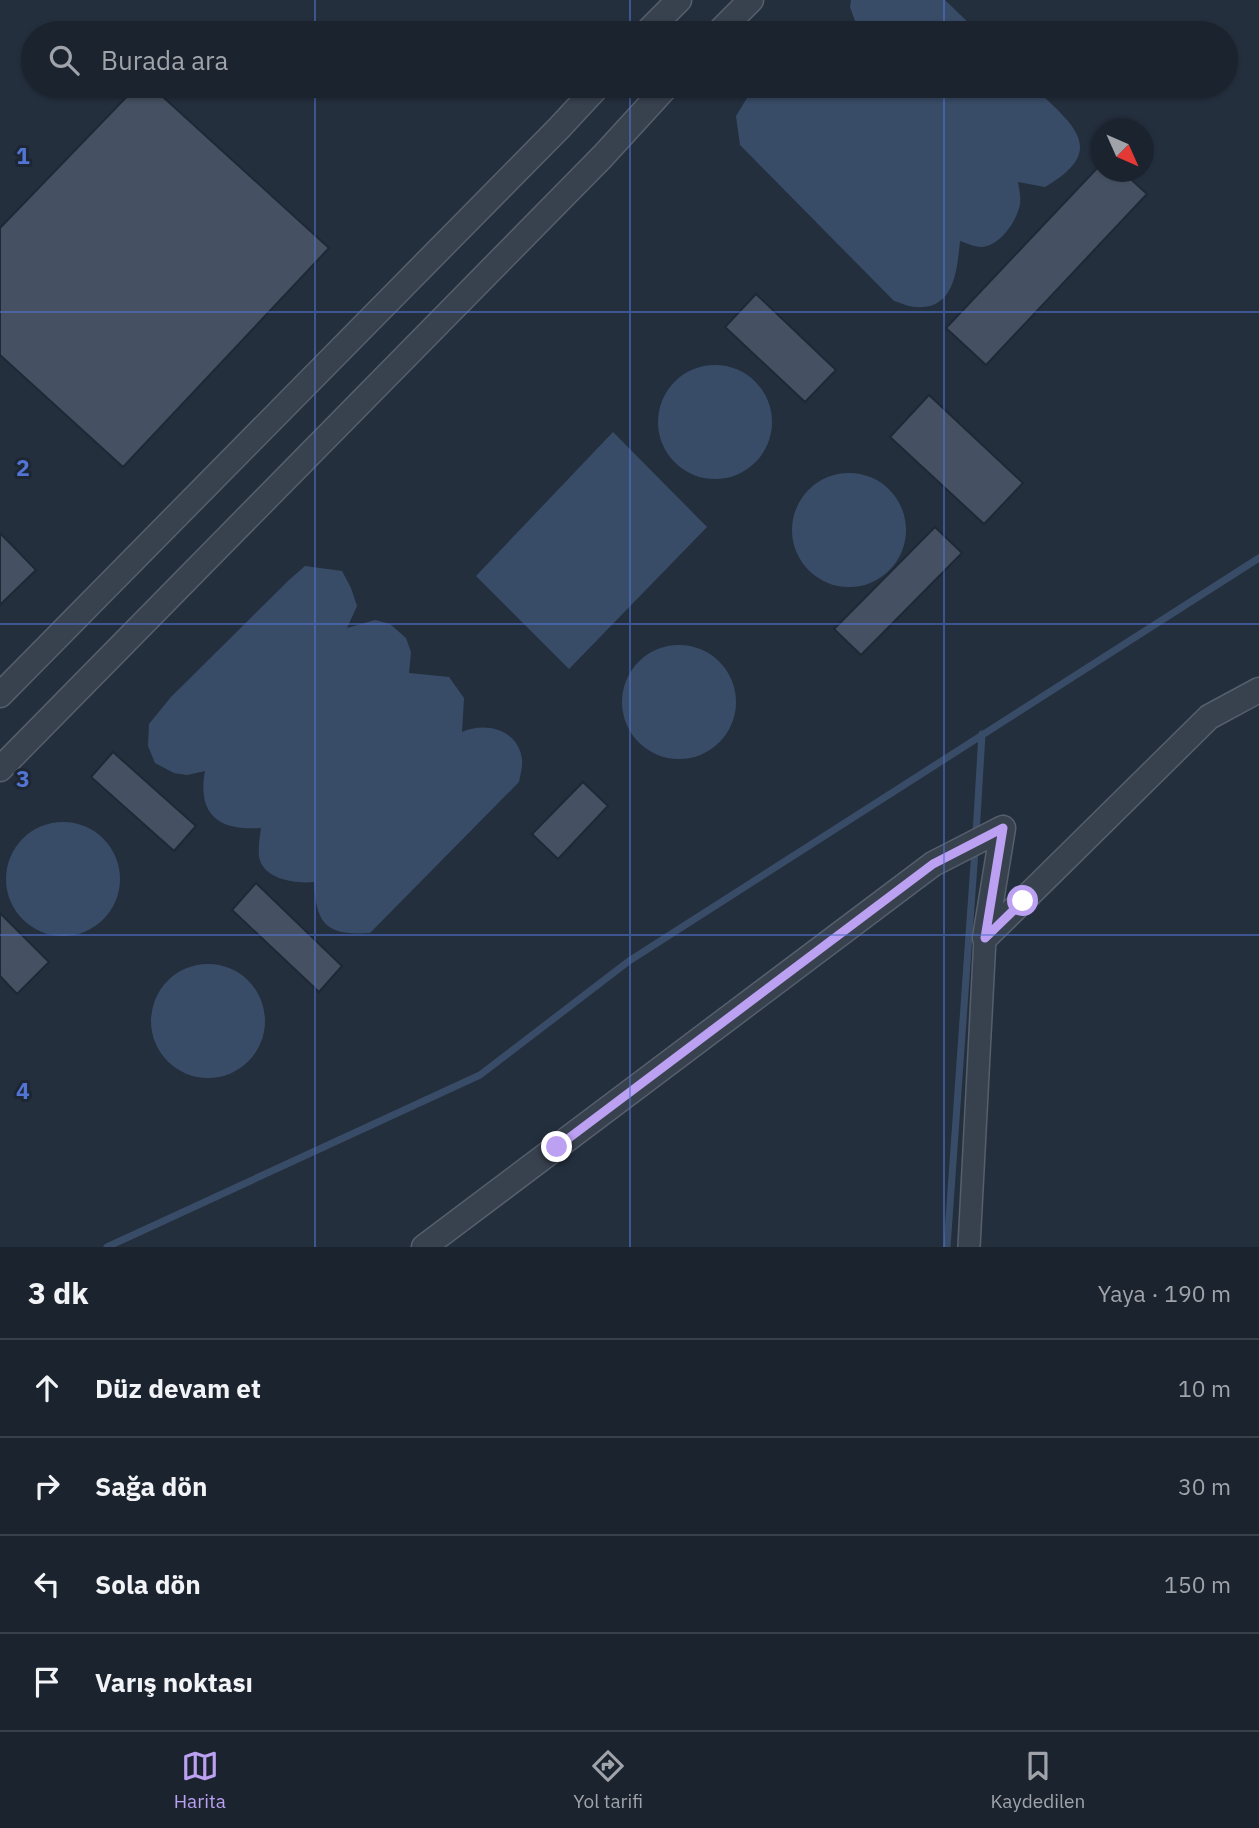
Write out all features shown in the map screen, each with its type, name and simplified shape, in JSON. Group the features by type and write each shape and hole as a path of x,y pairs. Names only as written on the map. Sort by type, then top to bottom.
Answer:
{"street":[{"path":"658,21 679,0"},
{"path":"730,21 751,0"},
{"path":"0,695 587,98"},
{"path":"0,769 603,156 656,98"},
{"path":"985,938 1209,717 1259,690"},
{"path":"425,1247 933,864 1003,828 985,938 969,1247"}],"water":[{"path":"851,0 945,0 967,21 855,21 850,7"},
{"path":"747,98 1045,98 1070,124 1078,136 1080,148 1076,160 1065,173 1045,187 1018,182 1020,204 1006,232 988,246 973,246 960,241 955,275 946,295 929,306 916,307 894,301 740,145 736,116"},
{"path":"715,365 737,369 755,382 768,400 772,422 768,444 755,462 737,475 715,479 693,475 675,462 662,444 658,422 662,400 675,382 693,369"},
{"path":"613,432 707,527 569,669 476,576"},
{"path":"849,473 871,477 889,490 902,508 906,530 902,552 889,570 871,583 849,587 827,583 809,570 796,552 792,530 796,508 809,490 827,477"},
{"path":"305,566 342,571 357,606 347,628 375,620 390,624 406,638 411,652 409,673 449,677 464,698 462,732 481,728 500,731 515,741 522,760 519,782 370,933 343,932 327,925 318,909 314,882 289,881 273,875 261,864 261,828 233,827 214,817 204,799 205,771 187,775 174,773 155,763 148,746 149,724 171,697"},
{"path":"679,645 701,649 719,662 732,680 736,702 732,724 719,742 701,755 679,759 657,755 639,742 626,724 622,702 626,680 639,662 657,649"},
{"path":"63,822 85,826 103,839 116,857 120,879 116,901 103,919 85,932 63,936 41,932 23,919 10,901 6,879 10,857 23,839 41,826"},
{"path":"208,964 230,968 248,981 261,999 265,1021 261,1043 248,1061 230,1074 208,1078 186,1074 168,1061 155,1043 151,1021 155,999 168,981 186,968"}],"building":[{"path":"125,98 164,98 329,248 123,467 0,355 0,228"},
{"path":"1091,175 1091,182 1134,182 1147,194 986,365 946,328"},
{"path":"756,294 836,370 805,402 725,327"},
{"path":"929,395 1023,483 984,524 890,437"},
{"path":"935,527 962,553 861,655 834,629"},
{"path":"0,533 36,570 0,605"},
{"path":"113,752 196,826 174,851 91,777"},
{"path":"583,782 608,806 558,859 532,834"},
{"path":"256,883 342,966 319,992 232,910"},
{"path":"0,913 49,962 17,994 0,976"}],"waterway":[{"path":"107,1247 480,1075 629,961 1259,558"},
{"path":"976,834 982,734"},
{"path":"947,1247 975,850"}],"route":[{"path":"557,1147 933,864 1003,828 985,938 1023,901"}]}
